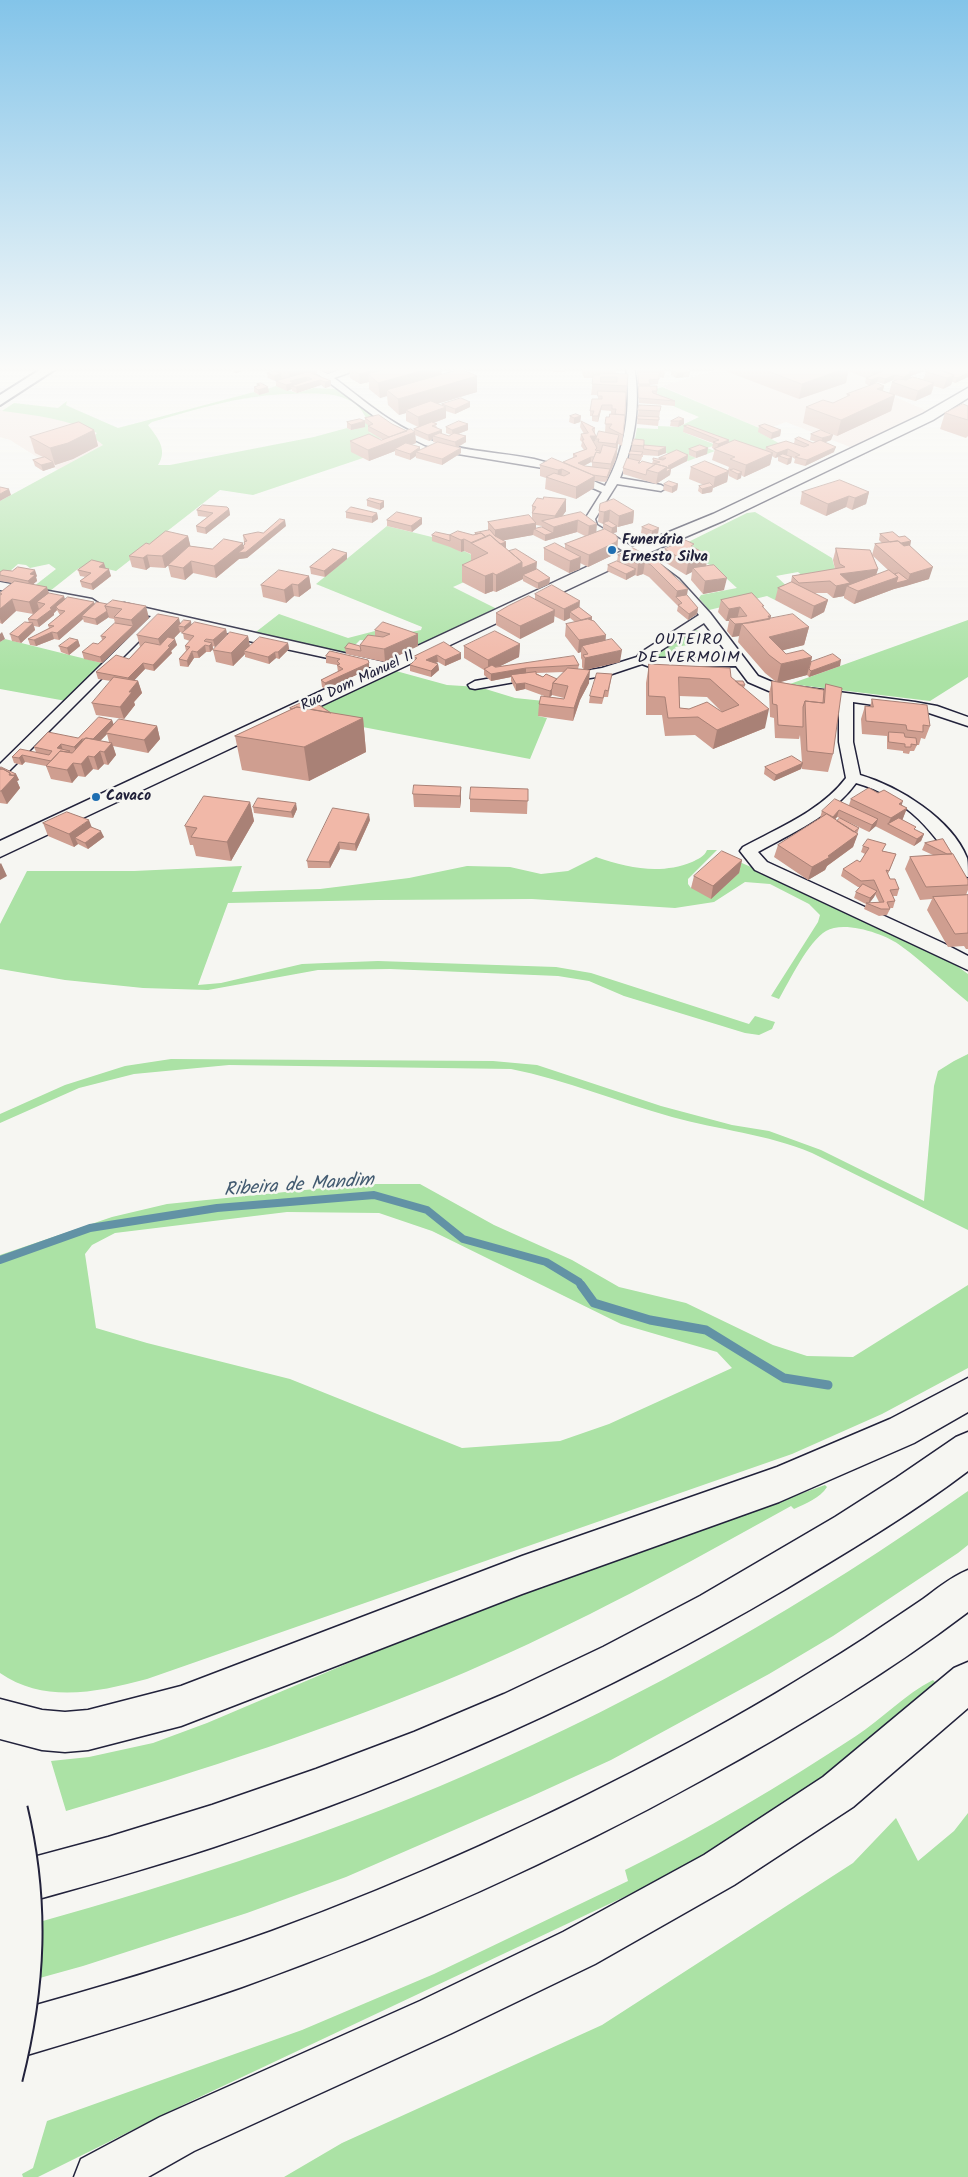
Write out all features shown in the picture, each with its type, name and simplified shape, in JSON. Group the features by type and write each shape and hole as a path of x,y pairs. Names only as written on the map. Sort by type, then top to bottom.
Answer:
{"main road":[{"name":"Rua Dom Manuel II","path":"0,850 388,667 824,468"},
{"path":"0,1719 42,1730 73,1731 97,1728 181,1706 522,1575 779,1484 902,1431 968,1394"},
{"path":"0,1888 81,1867 231,1819 357,1774 525,1705 705,1616 758,1586 869,1518 968,1449"},
{"path":"0,2039 174,1987 272,1953 362,1919 447,1883 593,1815 773,1718 854,1668 968,1589"},
{"path":"99,2177 177,2134 427,2021 579,1948 719,1870 838,1792 968,1682"},
{"path":"0,2076 17,1988 21,1919 16,1859 3,1803"}],"street":[{"path":"551,468 578,477 608,491"},
{"path":"619,468 608,491 590,519 590,524 595,530 635,553 675,581 706,616 753,678 774,688 932,709 968,722"},
{"path":"614,480 661,488"},
{"path":"0,586 159,615 235,631 249,637 388,667"},
{"path":"0,772 159,615"},
{"path":"642,660 644,656 706,616"},
{"path":"475,685 526,676 584,675 604,672 642,660 650,663 741,662"},
{"path":"846,697 846,742 852,778 841,794 813,815 748,851 761,866 937,947 968,964"},
{"path":"852,778 865,781 896,796 929,820 943,833 968,872"}],"green space":[{"path":"61,468 334,468 253,495 220,490 116,571 94,566 88,570 79,568 50,591 33,587 56,569 49,564 30,568 26,565 18,564 0,580 0,501"},
{"path":"755,512 832,558 837,576 812,584 798,572 776,576 793,592 775,600 767,596 709,610 699,598 701,595 737,588 714,567 676,548 747,513"},
{"path":"387,526 436,538 461,552 464,551 478,558 484,573 453,587 497,609 418,646 360,640 346,654 252,635 279,614 348,638 375,631 411,632 421,630 422,627 316,584"},
{"path":"968,620 968,677 930,701 790,684"},
{"path":"693,630 700,631 708,642 675,647 680,657 660,658 656,654"},
{"path":"5,639 102,663 66,701 0,689 0,642"},
{"path":"396,671 447,685 479,687 515,698 544,701 538,716 547,718 530,759 326,720 312,711"},
{"path":"707,850 717,850 688,879 688,884 691,888 735,860 840,906 942,955 968,974 968,1002 894,941 865,930 843,927 826,931 819,936 800,962 779,999 771,996 818,922 820,915 809,904 770,884 745,882 714,902 675,908 532,899 228,903 198,985 221,983 302,964 378,961 556,967 591,973 749,1024 755,1016 775,1022 772,1029 759,1035 745,1033 624,996 589,981 558,976 390,969 318,970 208,990 143,988 65,980 0,969 0,924 27,871 134,871 242,866 232,892 320,889 409,878 467,866 510,867 541,874 568,871 596,857 632,867 668,868 699,859"},
{"path":"968,1054 968,1230 812,1153 778,1141 690,1122 552,1079 511,1069 229,1065 134,1074 79,1088 0,1123 0,1114 65,1085 125,1066 171,1059 493,1061 537,1065 661,1106 732,1125 769,1131 821,1150 924,1201 934,1086 938,1071"},
{"path":"364,1184 420,1184 494,1225 572,1260 619,1287 686,1303 773,1345 807,1356 853,1357 968,1285 968,1368 882,1414 792,1454 147,1679 91,1691 53,1692 35,1689 17,1683 0,1673 0,1255 112,1217 167,1204","holes":["287,1212 379,1213 432,1231 621,1324 717,1352 732,1368 609,1424 560,1441 462,1448 290,1379 147,1343 96,1328 85,1254 92,1245 115,1233"]},
{"path":"825,1485 827,1487 824,1491 807,1503 794,1509 791,1506 671,1572 508,1654 318,1730 66,1811 51,1761 89,1757 153,1743 207,1723 445,1622"},
{"path":"968,1491 968,1545 958,1553 833,1636 769,1674 611,1760 346,1877 247,1913 83,1966 0,1989 0,1933 178,1881 295,1842 411,1798 534,1744 663,1680 726,1645 849,1571"},
{"path":"933,1680 936,1683 854,1755 799,1795 734,1838 641,1889 187,2103 38,2177 23,2177 22,2174 33,2168 47,2121 302,2030 434,1974 628,1881 625,1870 742,1807 800,1772 856,1736 913,1692"},
{"path":"968,1813 968,2177 284,2177 342,2143 602,2025 853,1863 896,1818 918,1861 954,1831"}],"building":[{"path":"549,468 575,468 595,476 576,487 546,477 554,473 564,476 570,473 562,469"},
{"path":"576,468 610,469 607,477 593,475"},
{"path":"623,468 651,468 647,470 646,475"},
{"path":"651,468 666,468 658,473 647,470"},
{"path":"692,468 721,468 729,471 715,477"},
{"path":"734,469 742,472 738,474 730,470"},
{"path":"840,480 869,492 855,498 849,496 828,504 802,492"},
{"path":"669,481 678,484 672,487 664,484"},
{"path":"710,483 713,486 702,489 699,486"},
{"path":"0,487 9,489 0,494"},
{"path":"544,497 566,499 555,516 532,513 536,507 532,506 537,498 543,499"},
{"path":"370,498 384,501 380,504 367,500"},
{"path":"614,499 634,511 619,516 610,510 599,511 600,504"},
{"path":"203,505 227,507 229,509 205,528 196,526 213,513 197,510"},
{"path":"351,507 377,513 372,517 346,512"},
{"path":"397,512 422,518 411,526 387,520"},
{"path":"581,512 597,524 589,526 578,520 554,527 542,521"},
{"path":"529,515 536,523 495,530 488,522"},
{"path":"280,519 285,520 246,552 238,553 244,548 244,542 247,541 243,535 263,533"},
{"path":"609,521 617,526 612,528 603,523"},
{"path":"649,524 659,528 652,531 642,527"},
{"path":"542,527 553,533 545,535 534,529"},
{"path":"605,529 616,535 618,539 616,542 589,555 565,544"},
{"path":"490,530 495,536 506,542 500,544 490,535 486,537 481,533 475,533"},
{"path":"166,531 188,536 162,556 147,555 143,558 129,556 146,543 149,544"},
{"path":"458,531 473,535 481,533 486,537 472,543 450,535"},
{"path":"436,532 450,535 450,541 432,535"},
{"path":"893,532 899,537 905,536 911,541 901,543 898,541 890,542 880,534"},
{"path":"490,535 522,562 496,575 493,573 485,576 462,565 488,553 471,543"},
{"path":"224,539 243,543 214,566 191,561 183,568 168,565 189,546 212,549"},
{"path":"685,540 694,544 691,546 708,555 688,563 665,549"},
{"path":"898,541 904,546 909,545 933,567 910,574 875,544"},
{"path":"555,543 581,557 570,561 544,548"},
{"path":"633,548 659,562 688,589 677,591 651,565 645,562 638,564 618,555"},
{"path":"836,548 870,550 878,569 840,574 850,583 836,586 830,581 799,583 792,576 845,567 840,564"},
{"path":"333,549 347,553 324,571 310,567"},
{"path":"516,549 537,562 522,568 522,562 509,551"},
{"path":"92,560 104,563 99,567 109,569 91,584 80,581 91,573 78,570"},
{"path":"617,561 636,569 626,574 608,565"},
{"path":"714,565 727,578 705,581 693,568"},
{"path":"18,567 35,570 30,574 35,575 28,581 0,575 0,572 3,570 12,571"},
{"path":"537,569 550,578 538,583 523,575"},
{"path":"279,570 309,576 298,585 292,584 284,590 261,585"},
{"path":"889,570 898,577 858,591 847,586"},
{"path":"899,573 908,580 896,583 898,577 895,574"},
{"path":"15,581 47,587 29,602 12,599 0,609 0,595 2,594 0,593"},
{"path":"792,582 828,600 814,606 778,588"},
{"path":"552,585 580,601 564,609 535,594"},
{"path":"49,593 64,596 50,608 52,609 37,620 28,619 45,604 37,602"},
{"path":"752,593 771,616 768,616 770,619 735,624 729,618 747,616 740,607 729,609 721,600"},
{"path":"687,595 698,608 689,614 678,605 682,603 676,597"},
{"path":"529,596 555,610 520,626 496,613 508,606"},
{"path":"68,597 94,602 57,633 52,632 34,640 28,639 54,626 48,625 65,611 59,610 56,607"},
{"path":"113,600 146,606 131,620 114,617 122,609 105,606"},
{"path":"97,602 107,604 105,606 107,611 95,619 82,616"},
{"path":"579,607 592,617 581,620 570,612"},
{"path":"158,614 179,618 158,639 137,635"},
{"path":"793,614 809,627 769,637 786,654 803,650 812,657 781,664 769,655 742,624"},
{"path":"588,619 594,621 606,635 579,640 566,624"},
{"path":"184,620 191,621 184,627 178,626"},
{"path":"25,622 33,623 18,637 10,634"},
{"path":"195,622 226,629 213,640 206,639 204,641 212,643 209,646 205,645 197,652 192,651 187,661 179,659 190,647 185,646 194,636 182,633"},
{"path":"383,622 418,634 384,649 360,645 368,635 383,637 390,634 375,630"},
{"path":"115,623 133,626 100,657 82,652 93,643 98,644 106,637 101,636"},
{"path":"495,631 520,644 488,660 464,646"},
{"path":"230,632 248,636 231,653 213,650"},
{"path":"168,637 175,639 153,665 143,663 128,678 96,672 116,655 129,659 145,642 160,645"},
{"path":"260,637 288,643 278,652 268,657 244,651"},
{"path":"70,638 78,640 67,648 59,646"},
{"path":"612,639 622,650 585,658 583,655 588,654 582,646"},
{"path":"444,642 461,653 445,660 437,655 426,660 438,664 431,671 410,665 417,658 413,657"},
{"path":"349,643 360,646 361,651 345,648"},
{"path":"330,651 368,660 369,663 325,683 321,680 343,669 337,665 340,664 337,661 340,659 326,656"},
{"path":"833,654 841,660 811,671 809,669 811,662"},
{"path":"574,656 579,665 526,668 491,674 484,669 492,665 495,667"},
{"path":"649,664 730,668 731,677 769,709 717,730 698,717 668,718 665,697 649,696","holes":["679,677 710,679 739,705 722,712 707,702 689,709 680,708"]},
{"path":"568,668 590,670 581,687 574,708 539,704 541,696 564,699 568,686 553,683"},
{"path":"536,672 536,674 543,677 546,674 557,679 550,691 525,683 516,684 511,675"},
{"path":"597,673 612,674 608,691 605,690 603,698 590,696"},
{"path":"114,677 138,681 120,707 92,703"},
{"path":"736,681 743,681 745,685 740,685"},
{"path":"772,681 824,690 823,703 805,701 803,707 803,727 778,725 777,705 773,704"},
{"path":"826,684 842,688 833,754 807,751 805,701 824,703"},
{"path":"310,699 331,713 297,707 290,708"},
{"path":"872,699 927,705 930,726 923,725 923,732 907,730 906,725 866,721 865,706 873,707"},
{"path":"297,707 363,718 304,747 235,736"},
{"path":"99,717 112,720 93,739 82,739 74,747 61,744 57,748 70,751 60,751 51,761 22,755 19,758 12,757 20,749 49,755 52,751 34,747 48,732 78,738"},
{"path":"119,719 157,726 144,740 106,733"},
{"path":"889,732 904,733 905,737 916,738 917,745 911,744 911,747 905,747 905,744 889,742"},
{"path":"86,738 112,743 104,752 100,751 94,757 88,756 81,764 73,763 67,770 46,766 60,751 72,753"},
{"path":"792,756 803,763 776,775 765,767"},
{"path":"1,767 16,774 11,775 0,769"},
{"path":"0,769 10,773 9,775 15,776 1,791 0,791"},
{"path":"414,785 461,787 460,796 413,794"},
{"path":"471,787 528,789 528,801 470,799"},
{"path":"869,788 878,793 884,790 903,801 899,804 907,808 891,818 851,799"},
{"path":"204,796 250,802 227,842 191,837 197,828 185,826"},
{"path":"258,798 296,803 291,812 253,807"},
{"path":"835,799 878,819 872,825 839,810 833,817 822,811"},
{"path":"333,808 369,814 355,844 339,842 329,862 307,861"},
{"path":"67,812 89,820 69,834 43,823"},
{"path":"827,814 858,834 828,856 830,857 812,867 778,845"},
{"path":"840,818 859,828 854,832 837,821"},
{"path":"899,818 916,827 914,829 924,834 917,839 888,824"},
{"path":"91,827 101,831 85,843 75,838"},
{"path":"868,839 886,844 882,851 896,854 889,871 886,870 890,879 895,879 899,889 890,890 895,901 887,902 890,909 881,909 866,903 884,902 874,880 861,881 843,869 857,860 860,862 869,848 863,846"},
{"path":"943,839 952,854 947,854 925,843"},
{"path":"722,851 742,860 713,886 694,876"},
{"path":"953,854 968,880 968,885 926,887 910,857"},
{"path":"863,884 877,891 870,898 856,892"},
{"path":"968,895 968,933 955,934 933,897"}],"waterway":[{"name":"Ribeira de Mandim","path":"0,1260 90,1228 217,1208 374,1195 427,1210 463,1239 546,1262 579,1282 582,1287"},
{"name":"Ribeira de Mandim","path":"581,1285 594,1303 650,1320 706,1330 784,1378 828,1385"}],"place":[{"name":"Funerária Ernesto Silva","path":"612,550"},
{"name":"Cavaco","path":"96,797"}],"district":[{"name":"OUTEIRO DE VERMOIM","path":"689,650"}]}
